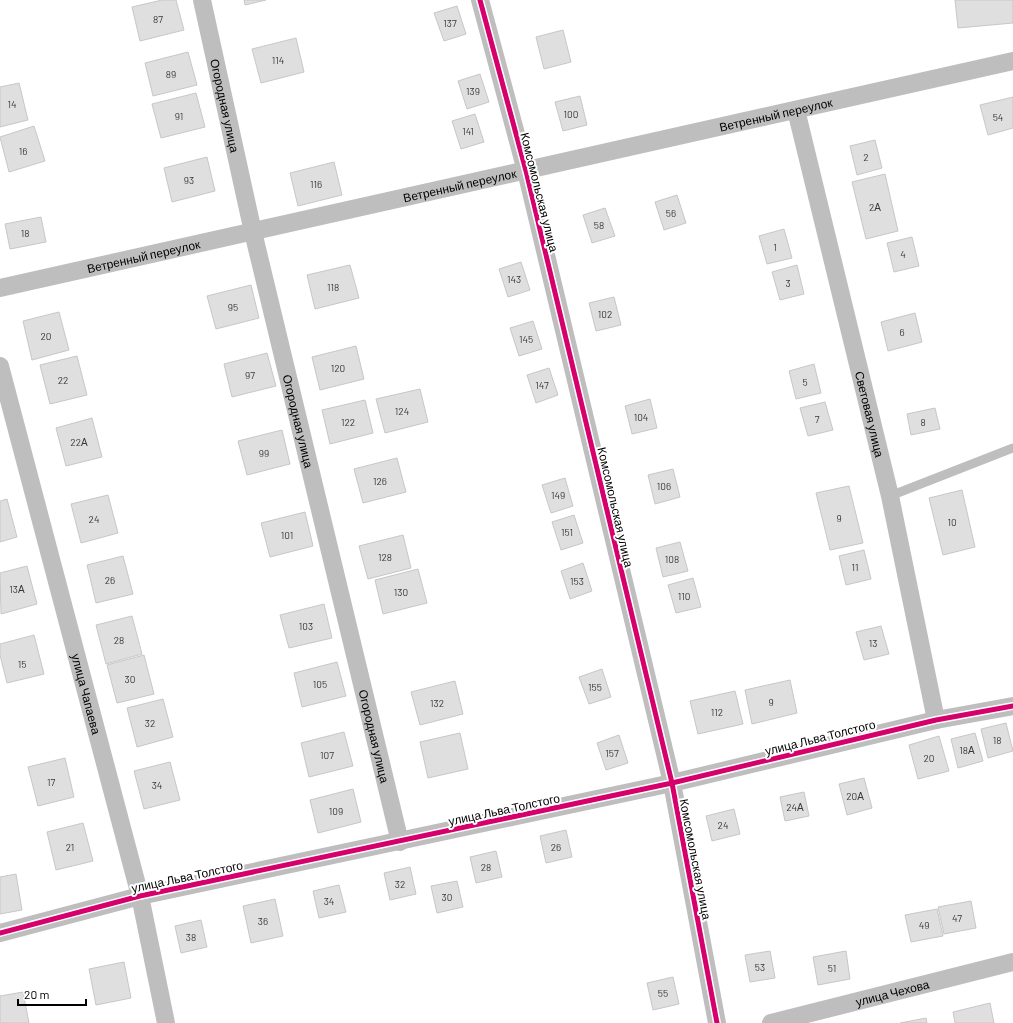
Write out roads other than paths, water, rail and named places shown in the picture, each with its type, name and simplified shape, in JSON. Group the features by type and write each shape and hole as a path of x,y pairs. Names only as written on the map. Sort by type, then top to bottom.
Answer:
{"street":[{"name":"Огородная улица","path":"202,0 253,232 400,842"},
{"name":"Комсомольская улица","path":"480,0 526,171 672,784 717,1023"},
{"name":"Ветренный переулок","path":"0,288 1013,61"},
{"name":"Световая улица","path":"796,110 890,496 936,720"},
{"name":"улица Чапаева","path":"0,366 140,896 166,1023"},
{"name":"улица Льва Толстого","path":"0,933 140,896 672,784 936,720 1013,706"},
{"name":"улица Чехова","path":"771,1023 1013,962"}],"lane":[{"path":"890,496 1013,448"}]}
